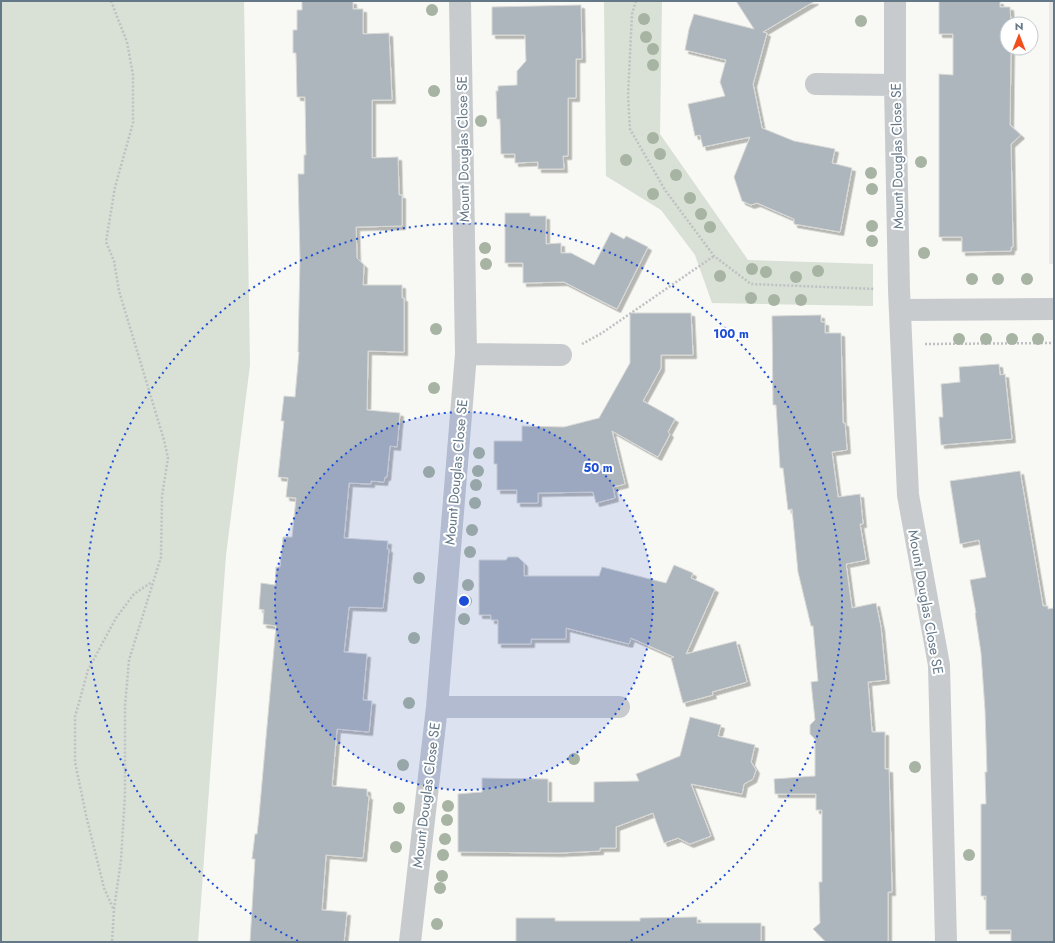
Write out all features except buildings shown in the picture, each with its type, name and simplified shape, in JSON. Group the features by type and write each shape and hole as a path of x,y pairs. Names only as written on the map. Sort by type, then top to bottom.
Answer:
{"street":[{"name":"Mount Douglas Close SE","path":"410,942 436,707 466,354 460,1"},
{"name":"Mount Douglas Close SE","path":"895,1 895,85 901,345 908,495 939,665 946,942"},
{"path":"816,84 895,85"},
{"path":"900,300 1054,309"},
{"path":"466,354 560,355"},
{"path":"436,707 619,707"}],"path":[{"path":"111,1 127,42 133,75 134,123 115,187 106,242 114,261 119,291 164,440 168,458 162,496 161,557 152,582 130,660 125,706 125,794 121,860 114,909 112,942"},
{"path":"636,1 632,14 628,96 630,129 665,190 714,256 751,284 900,300"},
{"path":"560,355 602,332 714,256"},
{"path":"901,345 1054,343"},
{"path":"114,909 104,888 78,777 75,762 75,717 88,670 116,618 134,594 152,582"}],"shaded area":[{"path":"1,1 244,1 250,365 226,555 198,942 1,942"},
{"path":"604,1 662,1 660,134 748,260 873,264 873,306 712,303 695,255 661,210 606,176"},
{"path":"1049,1 1054,1 1054,264 1049,264"}]}
